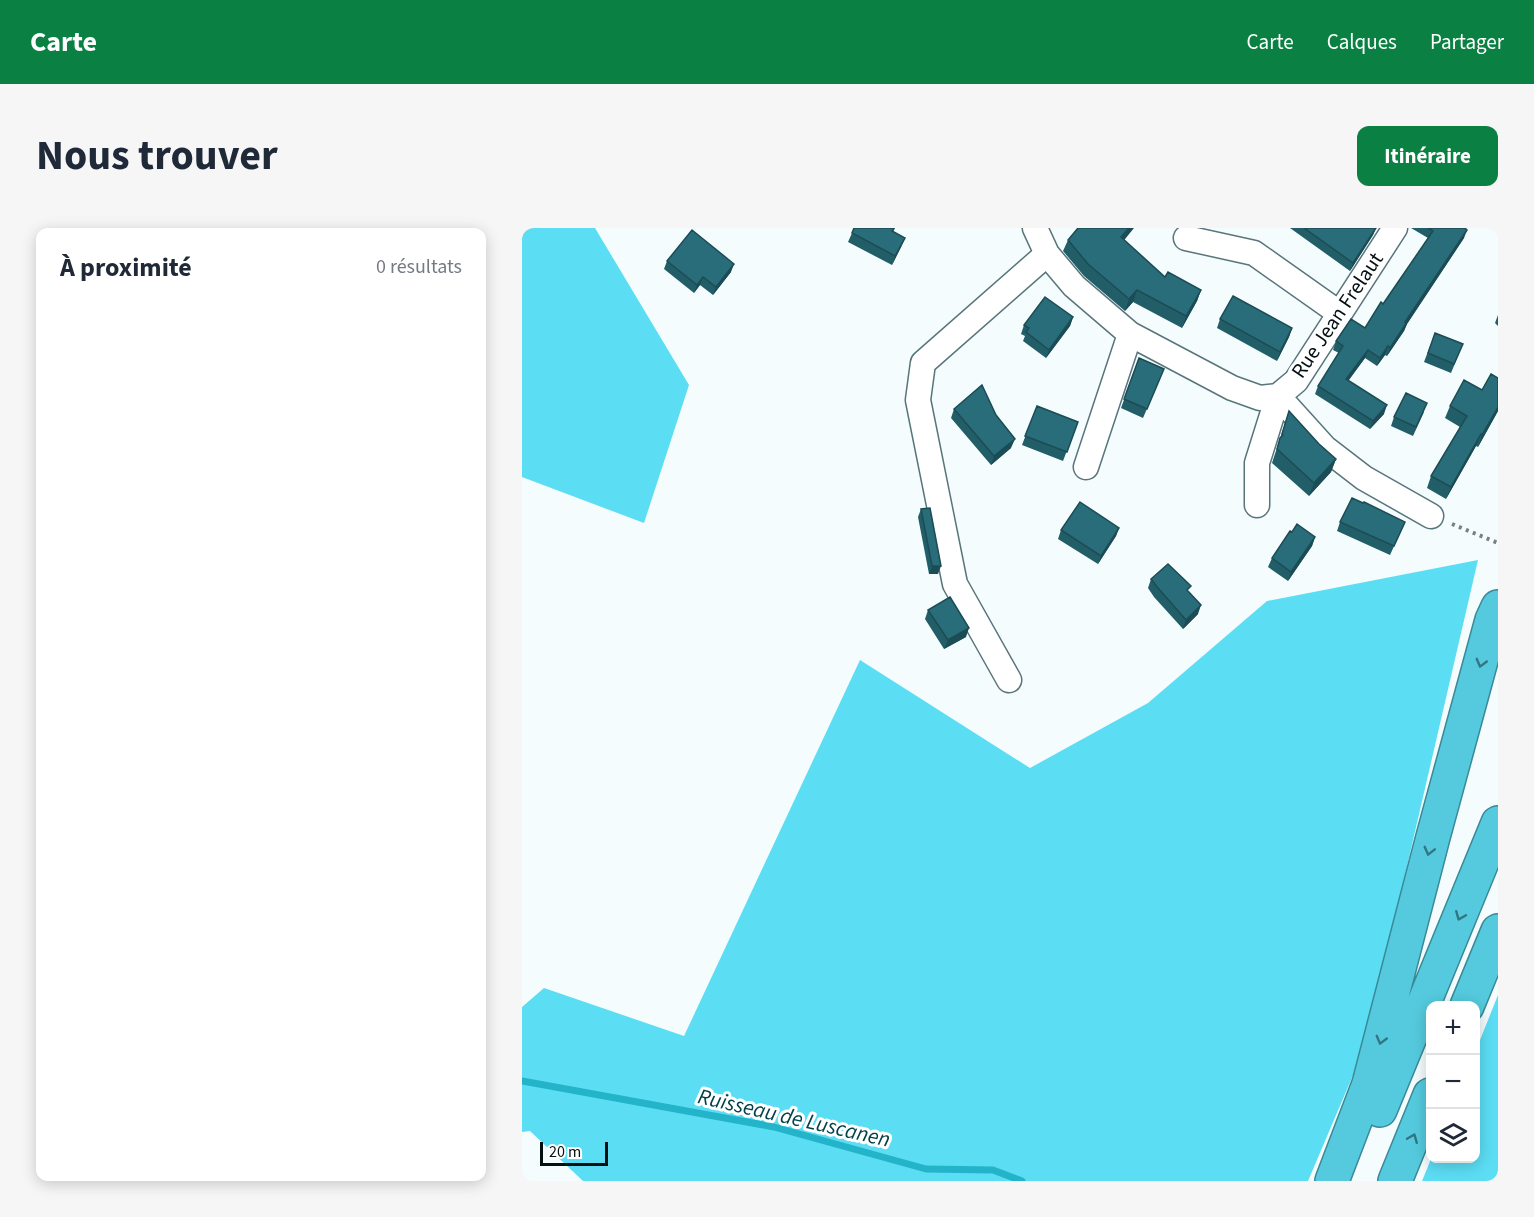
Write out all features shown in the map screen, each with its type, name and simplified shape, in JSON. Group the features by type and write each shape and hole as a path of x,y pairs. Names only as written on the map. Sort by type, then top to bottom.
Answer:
{"highway":[{"path":"1332,1181 1369,1084 1433,837 1492,620 1498,607"},
{"path":"1350,1181 1498,823"},
{"path":"1469,1001 1498,931"},
{"path":"1395,1181 1426,1107"}],"street":[{"path":"1035,228 1047,254 1074,286 1130,334 1232,388 1260,398 1278,396 1325,448 1364,478 1431,516"},
{"name":"Rue Jean Frelaut","path":"1257,505 1257,463 1278,396 1296,381 1395,228"},
{"path":"1186,238 1254,253 1339,313"},
{"path":"1009,680 955,584 918,400 923,363 1047,254"},
{"path":"1086,467 1130,334"}],"path":[{"path":"1431,516 1498,543"}],"shaded area":[{"path":"522,228 595,228 689,385 644,523 522,477"},
{"path":"1478,560 1365,1047 1308,1181 583,1181 530,1131 522,1132 522,1007 544,988 684,1036 860,660 1030,768 1148,703 1267,601"},
{"path":"1498,995 1498,1181 1422,1181 1429,1163 1480,1163 1480,1040"}],"building":[{"path":"854,228 894,228 892,231 905,238 895,256 852,233"},
{"path":"1078,228 1129,228 1121,237 1165,277 1168,272 1201,290 1186,316 1137,290 1129,299 1088,264 1068,240"},
{"path":"1304,228 1376,228 1353,263"},
{"path":"1428,228 1465,228 1467,230 1390,348 1388,346 1380,358 1368,350 1346,379 1387,405 1373,421 1318,386 1343,346 1336,341 1351,319 1365,328 1381,302 1383,304 1433,231"},
{"path":"692,230 734,264 716,287 703,277 697,285 667,261"},
{"path":"1233,296 1292,328 1280,352 1220,319"},
{"path":"1045,297 1073,317 1049,350 1026,332 1029,328 1024,325"},
{"path":"1435,333 1463,344 1454,364 1428,353"},
{"path":"1139,358 1164,369 1147,409 1124,399"},
{"path":"1491,374 1498,378 1498,407 1451,487 1431,476 1467,416 1450,406 1464,380 1482,390"},
{"path":"982,385 996,415 1015,439 994,456 954,409"},
{"path":"1406,393 1427,403 1416,427 1394,417"},
{"path":"1037,406 1078,422 1067,452 1025,436"},
{"path":"1289,411 1336,459 1314,483 1277,449"},
{"path":"1352,498 1405,522 1394,546 1340,522"},
{"path":"1080,502 1119,528 1101,556 1061,530"},
{"path":"930,508 941,566 932,566 921,509"},
{"path":"1297,524 1315,537 1291,572 1272,558"},
{"path":"1168,564 1191,586 1187,590 1201,605 1186,620 1151,579"},
{"path":"950,597 969,628 948,640 928,610"}],"waterway":[{"name":"Ruisseau de Luscanen","path":"522,1081 774,1127 926,1169 993,1170 1022,1181"}]}
